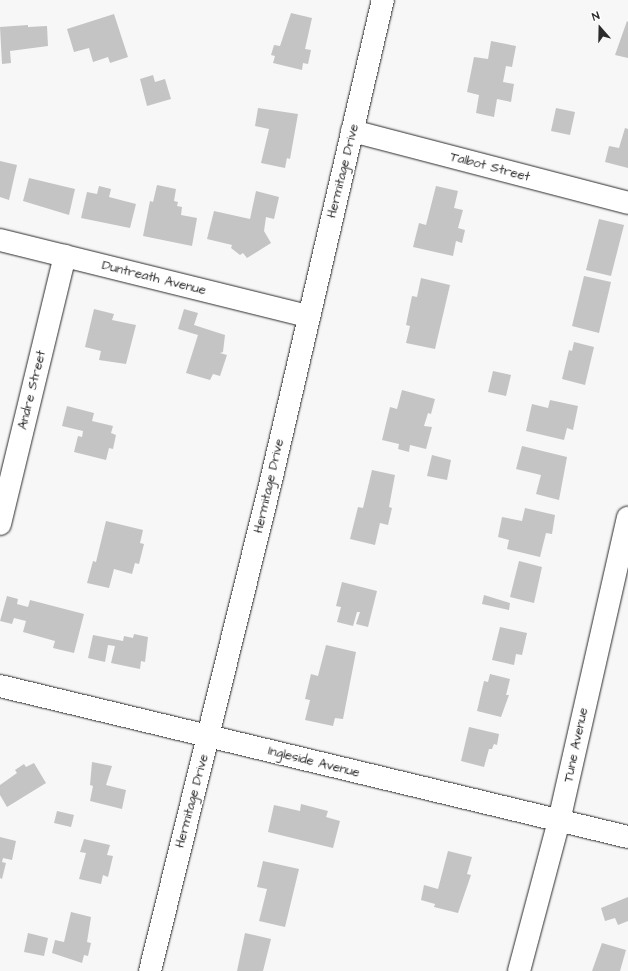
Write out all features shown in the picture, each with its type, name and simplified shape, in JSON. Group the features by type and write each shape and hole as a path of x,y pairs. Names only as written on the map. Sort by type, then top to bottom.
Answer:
{"street":[{"name":"Hermitage Drive","path":"150,971 210,736 383,0"},
{"name":"Talbot Street","path":"352,131 628,203"},
{"name":"Duntreath Avenue","path":"0,240 308,316"},
{"name":"Andre Street","path":"0,524 65,256"},
{"name":"Tune Avenue","path":"519,971 559,821 628,518"},
{"name":"Ingleside Avenue","path":"0,686 628,837"}],"building":[{"path":"291,13 312,18 305,49 311,50 308,64 303,63 302,70 273,63 275,56 271,55 274,45 280,46"},
{"path":"114,14 128,57 110,63 108,57 93,62 89,48 74,52 67,29"},
{"path":"627,21 628,22 628,58 615,55"},
{"path":"28,25 28,27 47,26 48,46 10,51 11,63 2,64 0,27"},
{"path":"491,41 516,46 512,67 506,66 503,82 514,84 511,102 497,99 494,117 476,113 479,95 467,92 474,57 488,59"},
{"path":"153,75 155,82 165,79 171,99 147,106 140,79"},
{"path":"258,108 298,114 290,159 287,158 285,168 261,163 269,129 255,126"},
{"path":"556,108 575,112 570,135 551,131"},
{"path":"625,128 628,129 628,168 605,162 609,146 619,148"},
{"path":"0,161 17,165 9,200 0,197"},
{"path":"29,178 75,189 69,215 23,201"},
{"path":"157,185 176,189 174,201 178,202 177,206 182,207 181,215 197,218 192,246 143,236 150,201 153,202"},
{"path":"99,186 111,189 109,197 136,204 130,228 81,218 87,192 97,194"},
{"path":"436,186 458,191 454,208 463,210 458,228 465,230 462,243 456,241 453,256 413,247 419,223 426,225"},
{"path":"256,191 279,197 274,219 266,217 264,231 271,243 247,258 243,253 240,255 231,248 232,245 207,239 214,211 250,219"},
{"path":"599,219 624,225 611,276 586,270"},
{"path":"584,276 611,282 599,333 572,326"},
{"path":"421,278 450,285 435,349 406,343 410,326 406,325 412,296 417,297"},
{"path":"94,309 114,314 112,320 136,325 126,364 99,360 101,351 85,347"},
{"path":"184,309 198,313 194,325 225,335 223,352 220,353 227,355 220,376 213,374 210,380 186,373 198,335 178,329"},
{"path":"574,342 594,347 585,385 562,379 569,350 572,351"},
{"path":"493,371 511,375 506,396 488,392"},
{"path":"402,390 435,399 431,414 428,413 424,426 432,427 426,449 410,445 409,452 398,449 399,444 382,440 390,407 397,409"},
{"path":"550,400 578,406 573,430 567,428 564,440 526,431 532,404 548,408"},
{"path":"67,406 94,413 92,421 113,426 111,433 116,435 113,449 109,448 106,460 74,452 78,436 82,437 83,431 62,426"},
{"path":"522,446 567,457 559,500 536,494 541,475 516,469"},
{"path":"432,455 451,460 447,480 427,476"},
{"path":"372,470 395,475 389,507 392,508 388,525 380,523 375,545 350,539 358,507 363,508"},
{"path":"525,508 555,515 552,534 546,533 540,557 507,549 509,540 498,537 502,517 522,521"},
{"path":"106,521 143,530 140,543 144,544 139,564 135,563 132,574 114,569 109,588 87,583 93,561 96,562"},
{"path":"519,561 542,567 534,603 510,597"},
{"path":"342,582 377,591 368,627 356,624 360,612 357,612 353,626 337,622 341,607 336,606"},
{"path":"484,595 510,603 509,610 482,604"},
{"path":"7,596 18,599 17,604 28,607 30,600 84,614 74,653 53,648 55,641 23,632 26,621 14,618 12,624 0,621"},
{"path":"500,627 527,633 522,655 516,654 514,665 492,660"},
{"path":"134,634 148,637 145,662 141,661 140,669 111,663 115,646 108,645 105,662 88,658 93,635 123,641 124,636 133,638"},
{"path":"326,645 356,652 343,719 335,718 333,726 305,720 310,700 305,699 311,674 318,676"},
{"path":"490,674 510,679 506,695 509,695 501,717 477,711 484,681 488,682"},
{"path":"469,727 499,734 497,745 494,744 492,749 489,749 484,767 461,761"},
{"path":"92,762 112,766 106,785 126,790 122,809 90,801 93,786 90,785"},
{"path":"34,763 46,783 7,807 0,795 0,785 17,773 15,770 24,764 26,767"},
{"path":"301,804 328,811 326,817 340,821 333,848 268,832 274,805 300,811"},
{"path":"57,811 74,815 71,827 54,823"},
{"path":"0,837 16,841 12,860 3,858 2,862 6,863 2,879 0,878"},
{"path":"84,839 110,845 107,855 113,856 108,877 103,875 101,884 79,879 86,853 80,852"},
{"path":"448,851 472,857 467,874 471,875 458,913 434,907 435,904 421,900 424,885 438,889"},
{"path":"263,861 299,869 285,927 259,921 267,889 257,887"},
{"path":"628,897 628,921 618,925 615,918 605,921 601,908"},
{"path":"71,912 91,917 87,942 91,943 88,956 84,955 82,963 52,953 55,940 64,942"},
{"path":"28,933 48,938 44,956 24,952"},
{"path":"245,933 271,939 263,971 237,971"},
{"path":"602,943 626,950 620,971 592,971"}]}
